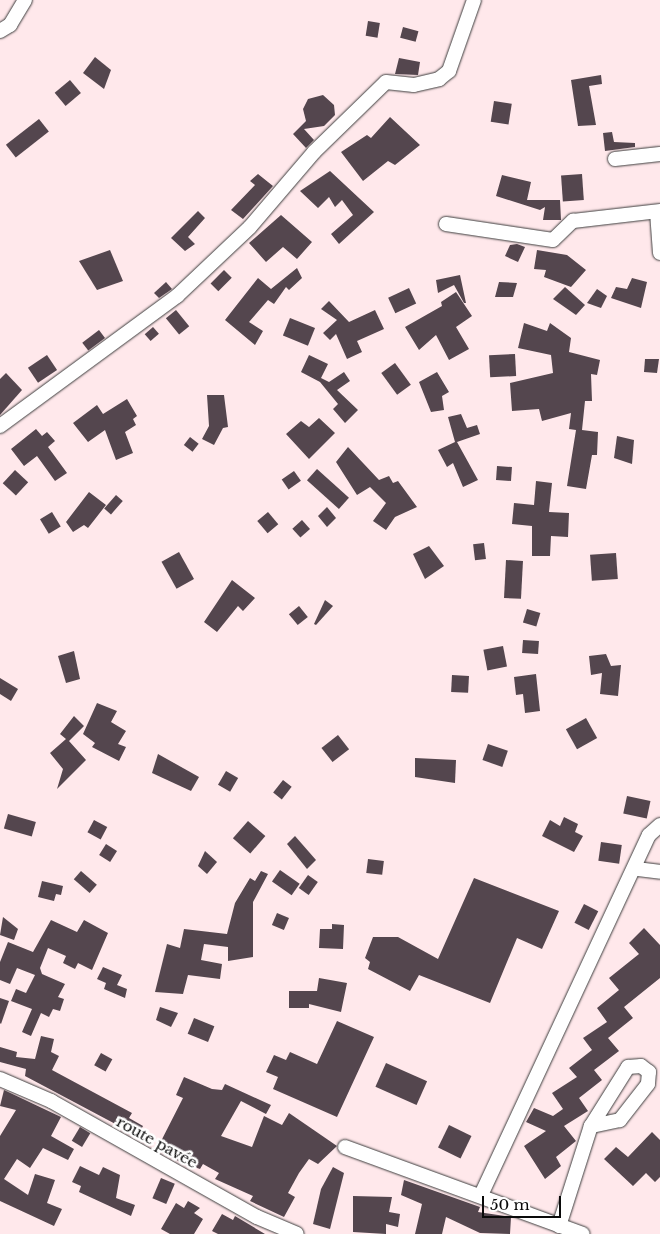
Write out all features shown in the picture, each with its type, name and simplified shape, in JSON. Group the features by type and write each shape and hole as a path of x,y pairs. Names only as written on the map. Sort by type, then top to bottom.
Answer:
{"street":[{"path":"0,30 10,24 25,0"},
{"path":"0,426 177,296 250,227 314,152 386,82 414,85 439,80 449,70 474,0"},
{"path":"615,159 660,154"},
{"path":"446,224 552,240 572,221 659,212 660,253"},
{"path":"481,1195 637,869 649,835 660,825"},
{"path":"637,869 660,872"},
{"path":"559,1226 592,1126 628,1066 641,1066 648,1072 648,1084 620,1120 592,1126"},
{"name":"route pavée","path":"0,1080 51,1101 257,1216 296,1234"},
{"path":"346,1146 583,1234"}],"building":[{"path":"368,21 380,23 378,38 366,36"},
{"path":"403,27 418,31 416,42 400,38"},
{"path":"95,57 111,70 104,89 83,73"},
{"path":"399,58 420,62 418,75 395,74"},
{"path":"601,75 602,84 589,86 596,125 578,126 571,80"},
{"path":"70,80 81,93 66,106 55,93"},
{"path":"323,95 334,105 335,115 324,126 304,129 314,140 306,148 293,134 306,121 303,109 308,99"},
{"path":"494,101 512,104 508,125 491,122"},
{"path":"390,117 420,145 395,165 388,161 363,181 341,152 367,135 371,138"},
{"path":"39,119 49,132 16,157 6,145"},
{"path":"612,132 614,142 635,143 635,147 605,151 603,133"},
{"path":"330,171 374,212 339,244 331,234 353,215 342,200 335,207 329,197 318,208 300,191"},
{"path":"258,174 273,186 243,219 231,210 255,185 250,181"},
{"path":"582,174 584,200 563,201 561,175"},
{"path":"502,175 531,182 527,200 560,200 561,220 543,220 545,207 540,210 496,196"},
{"path":"198,211 205,218 188,237 195,244 185,251 171,238"},
{"path":"281,215 312,242 297,259 283,247 266,262 249,243"},
{"path":"517,244 525,247 518,262 505,256 510,245"},
{"path":"110,250 123,281 97,290 79,261"},
{"path":"537,250 567,255 586,270 571,287 544,277 546,270 534,269"},
{"path":"297,268 302,278 289,290 286,287 274,304 268,300 249,322 263,331 255,345 225,320 258,278 271,289"},
{"path":"224,270 232,278 218,291 211,283"},
{"path":"460,275 466,303 464,303 454,285 438,293 436,280"},
{"path":"632,278 647,282 641,308 611,298 616,287 627,289"},
{"path":"166,282 172,289 159,298 154,293"},
{"path":"499,282 517,283 513,297 495,297"},
{"path":"565,287 585,305 576,315 553,299"},
{"path":"409,288 416,303 395,313 388,298"},
{"path":"597,289 607,296 601,308 587,303"},
{"path":"456,292 472,316 456,327 469,349 449,360 436,335 419,350 405,327 442,306 441,302"},
{"path":"329,301 349,322 375,310 384,329 357,341 362,352 347,359 336,334 330,340 323,333 337,320 321,309"},
{"path":"176,310 189,326 179,335 166,318"},
{"path":"290,318 315,328 308,346 283,336"},
{"path":"524,323 547,331 550,323 571,338 569,352 600,360 597,375 591,374 592,401 585,401 582,430 598,432 597,455 592,455 586,489 567,486 576,430 569,429 571,413 542,421 539,409 512,411 510,383 553,373 551,355 518,348"},
{"path":"153,327 159,334 151,341 145,334"},
{"path":"99,330 105,338 88,351 82,343"},
{"path":"515,354 516,376 490,377 489,355"},
{"path":"47,355 57,370 38,383 28,368"},
{"path":"309,355 328,364 321,378 329,382 344,372 350,381 337,390 358,410 345,423 333,409 338,404 320,382 301,372"},
{"path":"645,359 659,359 657,373 644,372"},
{"path":"395,363 411,385 397,395 381,373"},
{"path":"437,372 449,392 442,396 444,410 431,412 419,382"},
{"path":"6,373 22,390 0,415 0,379"},
{"path":"207,395 224,395 228,427 223,428 214,445 202,439 209,426"},
{"path":"127,399 137,416 133,419 136,425 125,432 133,453 116,460 105,430 88,442 73,423 97,405 103,414"},
{"path":"461,414 467,428 477,425 480,434 457,442 478,480 463,487 453,463 447,467 438,450 455,442 448,417"},
{"path":"319,418 335,433 309,459 286,434 301,421 309,427"},
{"path":"36,429 42,436 47,432 55,441 48,447 67,473 55,481 37,456 24,466 11,449"},
{"path":"617,436 634,440 632,464 614,458"},
{"path":"190,437 199,444 193,452 184,445"},
{"path":"348,447 379,480 389,476 393,483 398,481 417,507 395,517 386,530 373,521 386,503 370,487 357,495 336,462"},
{"path":"497,466 512,467 511,481 496,480"},
{"path":"317,469 349,498 339,509 307,480"},
{"path":"15,470 28,482 16,495 3,483"},
{"path":"294,471 301,481 289,489 282,480"},
{"path":"536,481 552,483 549,512 569,513 568,537 551,536 550,556 532,556 532,526 512,524 514,503 534,505"},
{"path":"89,492 106,505 88,528 84,525 73,532 66,522"},
{"path":"116,495 123,501 111,514 104,509"},
{"path":"327,507 336,518 327,527 318,516"},
{"path":"52,512 61,527 49,534 40,519"},
{"path":"268,512 278,524 268,533 257,521"},
{"path":"302,520 310,529 300,538 292,529"},
{"path":"484,543 486,559 475,560 473,544"},
{"path":"429,546 444,566 425,579 413,554"},
{"path":"179,552 194,579 177,589 162,562"},
{"path":"616,553 618,579 592,581 590,555"},
{"path":"506,560 523,561 521,599 504,598"},
{"path":"232,580 255,598 243,611 238,606 217,632 204,622"},
{"path":"325,600 333,606 316,625 314,624"},
{"path":"299,606 308,617 298,625 289,614"},
{"path":"527,609 540,613 536,626 523,622"},
{"path":"523,640 539,641 538,654 522,653"},
{"path":"503,646 507,667 487,670 483,650"},
{"path":"74,651 80,679 66,683 58,656"},
{"path":"606,654 611,666 621,665 618,696 600,694 602,673 591,675 589,656"},
{"path":"536,674 540,711 525,713 523,694 516,695 514,677"},
{"path":"452,675 469,676 468,693 451,692"},
{"path":"0,678 18,689 11,701 0,694"},
{"path":"97,703 117,711 111,722 126,731 118,744 126,747 119,761 92,747 95,743 83,734"},
{"path":"74,716 84,726 69,741 86,760 57,789 63,769 50,753 66,739 60,734"},
{"path":"586,718 597,738 577,749 566,729"},
{"path":"338,735 349,749 333,762 321,748"},
{"path":"488,744 508,751 502,767 482,760"},
{"path":"158,754 199,777 191,791 152,773"},
{"path":"415,758 456,760 455,783 415,777"},
{"path":"226,771 238,778 230,792 218,785"},
{"path":"283,780 292,787 282,799 273,793"},
{"path":"627,796 650,801 647,819 623,814"},
{"path":"8,814 36,822 32,836 4,828"},
{"path":"564,817 578,824 575,832 583,836 574,852 542,836 550,820 560,826"},
{"path":"94,820 107,827 101,839 87,832"},
{"path":"248,821 265,836 250,853 233,838"},
{"path":"295,836 316,860 307,869 287,844"},
{"path":"601,842 622,845 619,864 598,861"},
{"path":"106,844 117,851 110,862 99,855"},
{"path":"205,851 217,862 207,874 198,866"},
{"path":"368,859 384,861 382,875 366,873"},
{"path":"280,870 300,884 292,895 272,881"},
{"path":"81,871 97,885 90,893 74,879"},
{"path":"261,871 268,874 253,902 253,957 228,961 228,947 204,944 201,960 222,964 220,979 188,975 183,994 155,992 167,944 180,948 184,929 227,934 235,903 250,878 255,881"},
{"path":"308,875 318,882 309,895 299,888"},
{"path":"474,878 559,911 542,949 517,938 490,1003 419,975 410,991 368,969 370,962 365,958 373,937 398,937 438,959"},
{"path":"42,881 63,886 61,895 56,894 54,901 38,897"},
{"path":"584,904 598,911 589,930 574,923"},
{"path":"277,913 289,918 284,930 272,925"},
{"path":"3,917 18,929 14,940 0,935"},
{"path":"51,920 77,932 84,920 108,933 92,970 78,963 75,969 63,963 66,956 48,948 40,968 42,974 65,984 58,997 64,999 60,1011 53,1009 49,1017 41,1013 31,1036 22,1032 32,1009 11,1001 16,989 26,993 35,975 17,968 10,984 0,980 0,962 8,942 33,952"},
{"path":"332,924 344,925 343,949 319,948 320,929 332,929"},
{"path":"644,928 660,945 660,978 624,1007 633,1018 608,1038 619,1051 594,1070 602,1080 579,1098 588,1111 564,1126 576,1141 556,1157 561,1166 545,1179 524,1146 546,1131 526,1122 534,1108 553,1116 563,1109 552,1093 577,1077 569,1068 592,1050 583,1038 607,1022 597,1008 619,990 609,978 639,954 629,943"},
{"path":"103,967 122,975 117,985 127,989 125,998 104,989 106,983 97,979"},
{"path":"319,978 347,983 341,1012 309,1004 309,1008 289,1008 289,991 317,991"},
{"path":"0,998 9,1001 1,1024 0,1023"},
{"path":"160,1007 178,1013 171,1027 156,1020"},
{"path":"194,1018 214,1026 208,1042 188,1034"},
{"path":"337,1021 374,1037 337,1117 273,1089 278,1077 266,1072 274,1055 286,1060 290,1052 317,1064"},
{"path":"41,1036 54,1039 51,1052 59,1056 52,1070 132,1113 129,1118 143,1126 138,1136 25,1076 26,1069 0,1062 0,1047 17,1052 16,1057 35,1059"},
{"path":"101,1053 112,1059 106,1072 94,1065"},
{"path":"386,1063 427,1081 417,1105 375,1087"},
{"path":"184,1077 212,1089 222,1090 225,1084 271,1105 266,1114 241,1101 221,1136 252,1147 264,1116 282,1125 289,1113 337,1146 318,1164 309,1159 288,1193 295,1197 284,1217 250,1201 253,1196 215,1179 219,1173 203,1164 200,1169 180,1162 157,1149 183,1098 176,1095"},
{"path":"4,1090 61,1117 51,1136 74,1149 68,1160 43,1148 30,1168 17,1159 4,1179 28,1195 35,1174 55,1180 47,1203 62,1209 54,1226 0,1201 0,1136 16,1110 0,1106"},
{"path":"449,1125 471,1136 461,1158 438,1147"},
{"path":"80,1127 90,1133 82,1147 72,1141"},
{"path":"652,1132 660,1140 660,1177 655,1182 646,1173 633,1186 604,1159 616,1147 628,1157"},
{"path":"80,1166 99,1175 103,1167 120,1175 116,1198 135,1205 131,1216 79,1192 81,1186 72,1182"},
{"path":"333,1167 344,1173 330,1229 313,1224 321,1189"},
{"path":"161,1178 175,1184 166,1204 152,1198"},
{"path":"404,1180 480,1207 478,1212 511,1217 510,1234 480,1233 446,1217 442,1234 415,1234 422,1204 401,1195"},
{"path":"353,1196 392,1197 389,1212 400,1214 398,1227 386,1224 386,1234 353,1232"},
{"path":"188,1201 200,1208 194,1213 203,1219 194,1234 170,1234 161,1229 176,1203 184,1208"},
{"path":"222,1214 233,1220 235,1216 265,1234 218,1234 212,1231"}]}
